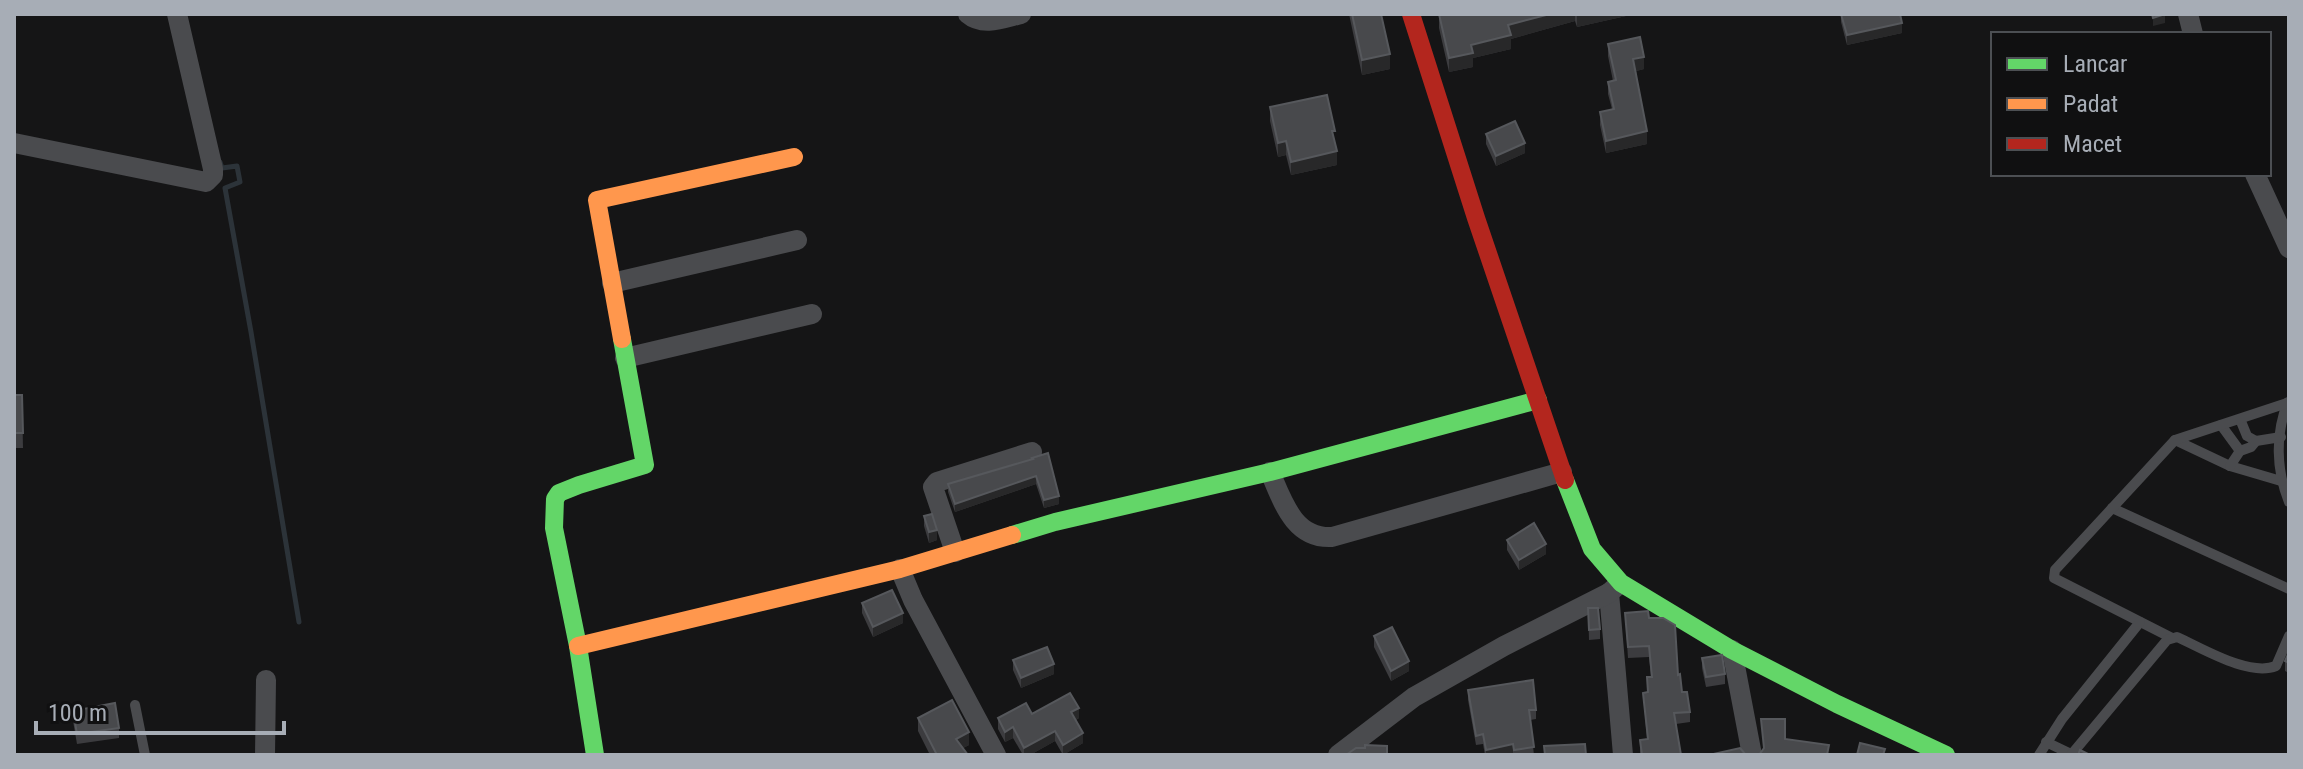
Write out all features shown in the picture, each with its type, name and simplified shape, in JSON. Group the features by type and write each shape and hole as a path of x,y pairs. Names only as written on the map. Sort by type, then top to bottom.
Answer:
{"street":[{"path":"14,143 206,182 213,175 213,169 177,14"},
{"path":"968,14 975,20 990,21 1021,14"},
{"path":"1411,14 1562,472 1592,549 1615,588 1623,755"},
{"path":"595,755 578,646 554,528 554,506 559,493 645,465 597,200 794,157"},
{"path":"2256,176 2289,248"},
{"path":"612,283 797,240"},
{"path":"625,358 812,314"},
{"path":"578,646 900,569 1055,522 1270,472 1538,400"},
{"path":"955,552 933,487 937,482 1032,452"},
{"path":"1270,472 1295,522 1319,538 1332,537 1562,472"},
{"path":"900,569 913,600 996,755"},
{"path":"1615,588 1837,704 1946,755"},
{"path":"1338,755 1414,697 1615,588"},
{"path":"1732,650 1752,755"},
{"path":"265,755 266,680"}],"lane":[{"path":"2288,402 2175,440 2055,570 2054,578 2172,638 2177,637 2223,658 2262,670 2276,666 2289,636"},
{"path":"2288,402 2278,467 2289,502"},
{"path":"2240,419 2247,436 2256,441 2281,437"},
{"path":"2221,425 2240,451"},
{"path":"2175,440 2230,466 2281,481"},
{"path":"2230,466 2240,451 2251,447 2256,441"},
{"path":"2112,508 2289,589"},
{"path":"2039,755 2062,719 2140,622"},
{"path":"2046,742 2071,754 2172,638"},
{"path":"135,705 145,755"}],"building":[{"path":"1352,14 1381,14 1390,54 1362,60"},
{"path":"1439,14 1550,14 1508,25 1511,35 1471,45 1473,53 1449,58"},
{"path":"1841,14 1900,14 1902,23 1847,35"},
{"path":"1640,37 1644,57 1633,59 1647,131 1606,141 1600,112 1614,109 1608,82 1616,80 1608,44"},
{"path":"1327,95 1337,151 1291,162 1286,141 1278,143 1270,107"},
{"path":"1515,121 1525,143 1496,156 1486,134"},
{"path":"14,395 22,395 23,433 14,433"},
{"path":"1048,453 1059,496 1044,500 1036,476 955,504 948,484"},
{"path":"932,514 937,530 929,532 924,516"},
{"path":"1534,523 1546,544 1519,560 1507,540"},
{"path":"892,590 903,613 873,627 862,603"},
{"path":"1588,608 1598,608 1600,629 1589,630"},
{"path":"1648,611 1649,618 1663,618 1675,625 1678,675 1682,692 1687,692 1690,712 1674,713 1681,755 1642,755 1640,740 1648,739 1643,693 1648,692 1647,677 1652,677 1649,646 1628,647 1625,613"},
{"path":"1392,627 1409,661 1391,671 1374,636"},
{"path":"1047,647 1054,664 1021,678 1013,660"},
{"path":"1722,655 1725,674 1706,677 1702,658"},
{"path":"1533,680 1536,710 1529,710 1534,747 1514,750 1513,744 1486,750 1483,734 1476,736 1468,690"},
{"path":"1070,693 1079,708 1071,712 1083,733 1063,745 1055,731 1024,748 1013,727 1005,732 998,718 1026,703 1032,714"},
{"path":"952,700 969,732 956,739 968,755 937,755 918,718"},
{"path":"115,703 119,728 77,734 73,711"},
{"path":"1761,719 1785,719 1785,739 1829,745 1827,755 1759,755 1764,748"},
{"path":"1860,743 1885,749 1883,755 1857,755"},
{"path":"1585,744 1586,755 1545,755 1544,746"},
{"path":"1365,745 1387,746 1387,755 1346,755 1356,748 1365,748"},
{"path":"1740,748 1746,755 1709,755"}],"waterway":[{"path":"220,162 222,168 237,166 240,182 225,188 299,622"}],"traffic: fast":[{"path":"595,755 578,646 554,528 555,499 559,493 579,485 645,465 622,339"},
{"path":"1012,535 1055,522 1270,472 1538,400"},
{"path":"1565,480 1592,549 1621,583 1732,650 1946,755"}],"traffic: slow":[{"path":"622,339 597,200 794,157"},
{"path":"578,646 900,569 1012,535"}],"traffic: jam":[{"path":"1411,14 1565,480"}]}
